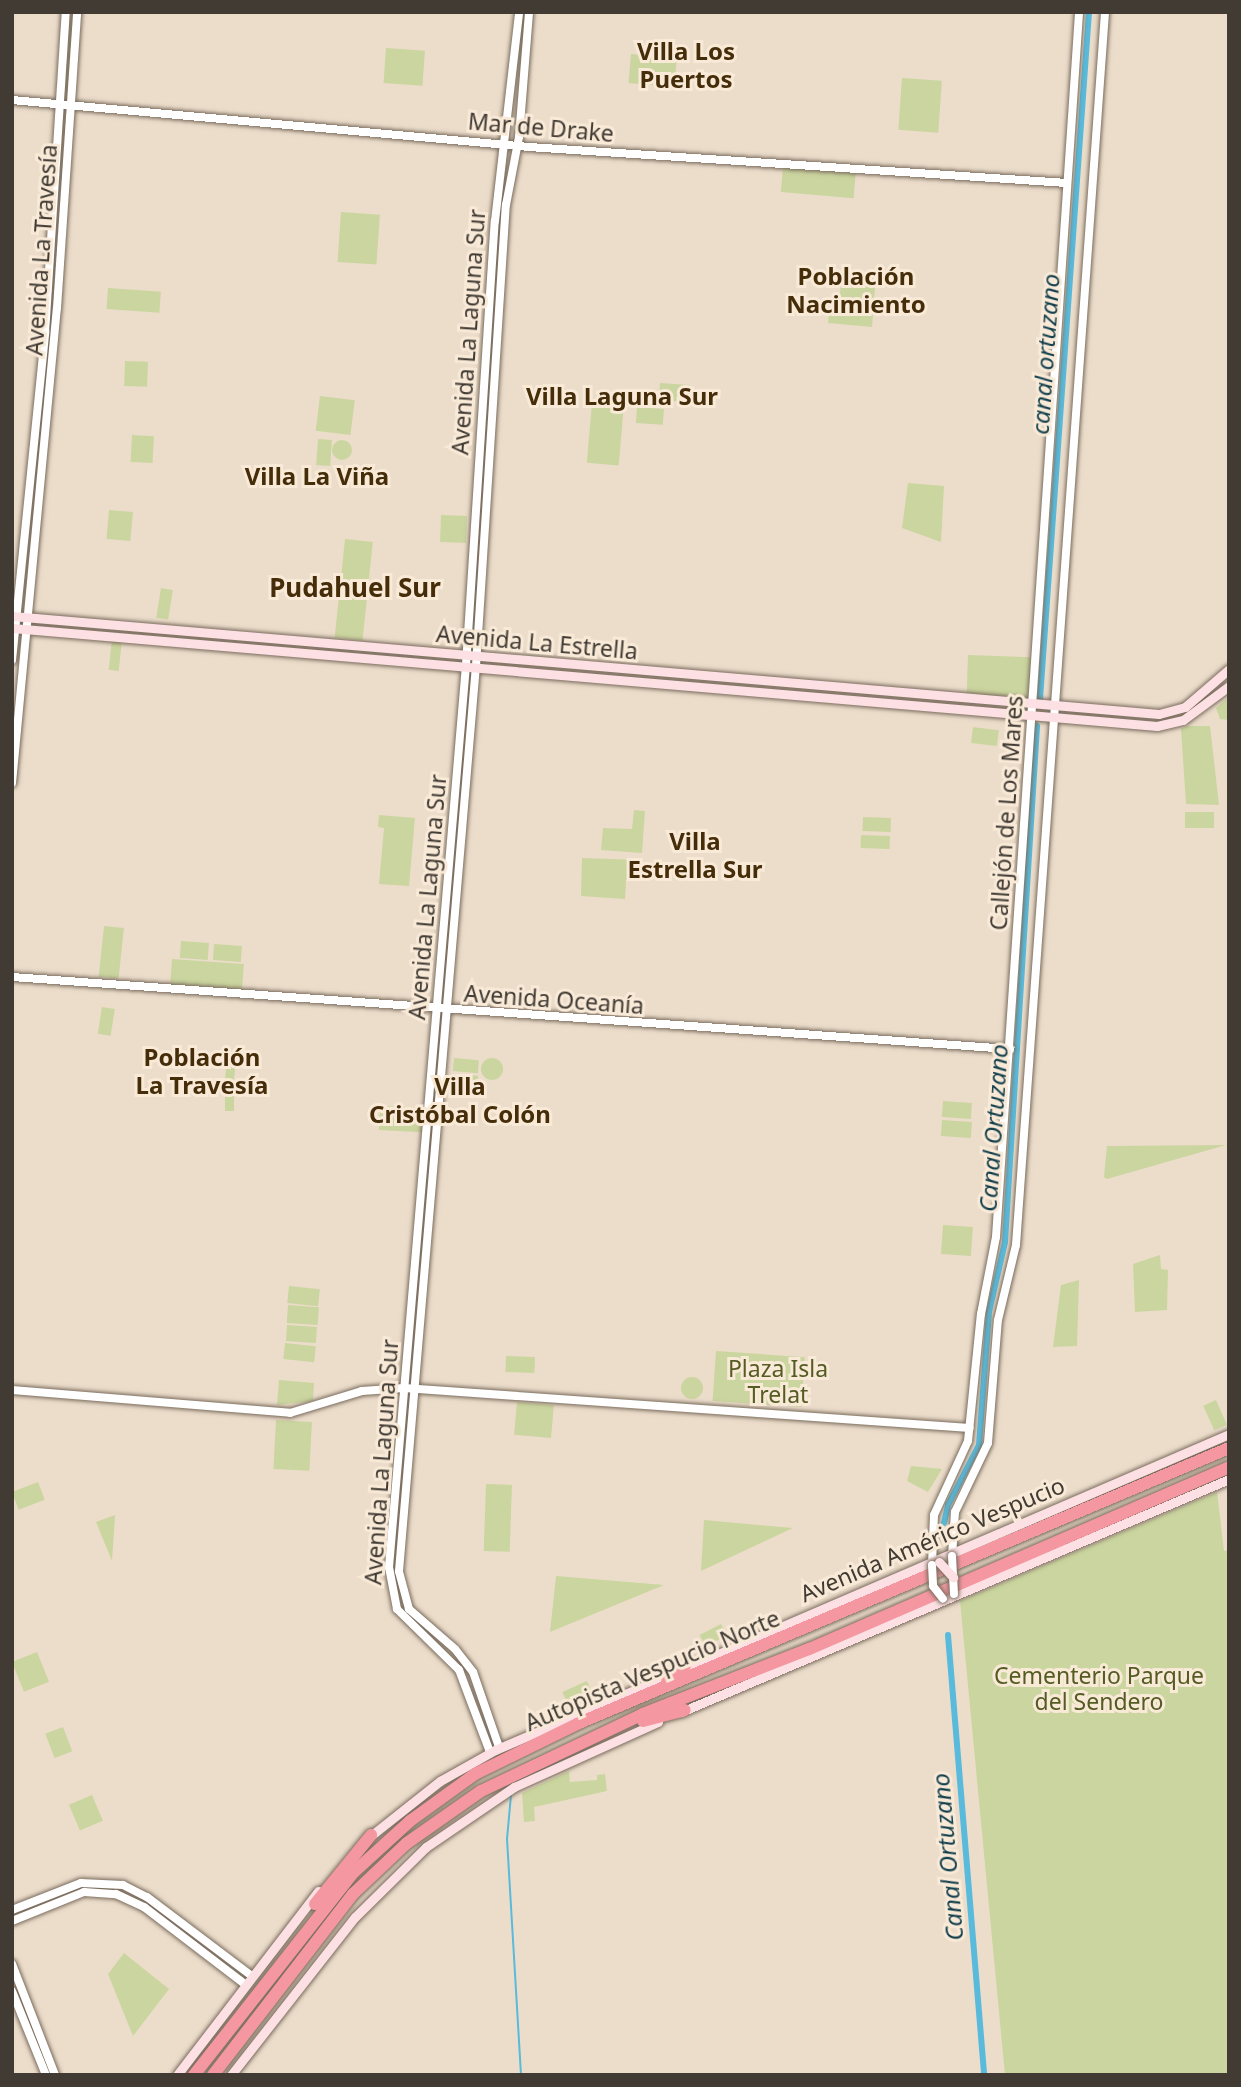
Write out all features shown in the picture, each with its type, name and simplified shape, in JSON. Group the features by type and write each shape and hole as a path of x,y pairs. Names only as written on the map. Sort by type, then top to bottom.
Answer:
{"highway":[{"name":"Autopista Vespucio Norte","path":"194,2075 291,1948 364,1862 440,1798 510,1755 645,1695 1229,1448"},
{"name":"Autopista Vespucio Norte","path":"213,2075 327,1926 400,1849 481,1791 603,1732 809,1649 1229,1467"},
{"path":"645,1695 685,1666"},
{"path":"603,1732 685,1710"},
{"path":"291,1948 311,1910 371,1835"}],"main road":[{"name":"Avenida La Estrella","path":"18,617 1056,719 1170,725 1194,714 1229,686"},
{"name":"Avenida La Estrella","path":"17,628 1166,714 1188,705 1229,669"},
{"name":"Avenida Américo Vespucio","path":"177,2075 318,1890 371,1835 440,1781 499,1747 1229,1434"},
{"path":"231,2075 355,1917 426,1847 514,1787 685,1710 1229,1479"},
{"path":"934,1562 953,1577"}],"street":[{"name":"Avenida La Travesía","path":"12,783 17,628 45,333 66,12"},
{"name":"Avenida La Travesía","path":"18,617 57,309 77,12"},
{"name":"Avenida La Laguna Sur","path":"490,1752 459,1670 407,1621 391,1596 390,1554 436,1010 471,660 495,221 506,144 519,12"},
{"name":"Avenida La Laguna Sur","path":"499,1747 473,1672 455,1649 412,1613 400,1588 506,205 517,145 529,12"},
{"name":"Callejón de Los Mares","path":"949,1598 933,1586 936,1507 961,1462 970,1428 981,1314 996,1237 1079,12"},
{"path":"949,1598 953,1577 955,1512 988,1443 998,1320 1014,1260 1058,708 1105,12"},
{"name":"Mar de Drake","path":"12,100 517,145 1067,183"},
{"name":"Avenida La Travesía","path":"12,660 17,628"},
{"name":"Avenida Oceanía","path":"12,977 446,1011 1010,1049"},
{"path":"12,1390 270,1412 302,1411 362,1391 414,1388 970,1428"},
{"path":"12,1910 81,1883 123,1885 147,1897 252,1976"},
{"path":"12,1921 84,1892 116,1894 144,1908 246,1985"},
{"path":"12,1964 55,2075"},
{"path":"12,1991 46,2075"}],"green space":[{"path":"70,19 73,19 67,100 63,99"},
{"path":"386,48 425,51 422,86 384,83"},
{"path":"631,54 677,58 674,87 628,83"},
{"path":"902,78 942,81 938,133 898,130"},
{"path":"783,167 856,173 854,198 781,192"},
{"path":"341,212 380,215 376,265 338,262"},
{"path":"842,272 876,275 872,327 828,323 830,304 839,305"},
{"path":"108,288 161,292 159,313 107,309"},
{"path":"125,361 148,362 147,387 124,386"},
{"path":"660,383 690,385 689,402 659,400"},
{"path":"320,396 355,400 350,435 316,431"},
{"path":"592,403 624,406 619,466 587,463"},
{"path":"637,407 664,409 663,425 636,423"},
{"path":"132,435 154,436 153,463 131,462"},
{"path":"318,439 332,440 330,466 316,465"},
{"path":"338,440 346,440 352,450 346,460 338,460 332,454 332,446"},
{"path":"908,483 944,486 941,542 902,528"},
{"path":"109,510 133,512 130,541 106,539"},
{"path":"441,515 467,516 466,543 440,542"},
{"path":"345,539 373,542 362,640 335,637"},
{"path":"161,588 173,590 168,620 156,618"},
{"path":"112,639 122,640 119,671 109,670"},
{"path":"968,655 1032,657 1030,699 967,697"},
{"path":"1229,697 1229,720 1220,719 1216,708"},
{"path":"1187,726 1210,726 1219,805 1186,804 1181,729"},
{"path":"973,727 999,730 997,746 971,743"},
{"path":"634,810 645,811 642,853 601,850 603,828 632,829"},
{"path":"1185,812 1214,812 1214,828 1185,828"},
{"path":"379,815 415,818 409,886 379,884 384,828 378,827"},
{"path":"863,817 891,818 890,832 863,831"},
{"path":"861,835 890,836 890,849 861,848"},
{"path":"582,858 640,860 639,880 626,880 625,899 581,896"},
{"path":"104,926 124,928 119,979 99,977"},
{"path":"181,941 209,943 208,960 180,958"},
{"path":"214,944 242,946 241,962 213,960"},
{"path":"172,959 244,964 242,990 170,985"},
{"path":"102,1007 115,1009 111,1036 98,1034"},
{"path":"454,1058 479,1060 478,1073 453,1071"},
{"path":"492,1058 500,1061 503,1069 500,1077 492,1080 484,1077 481,1069 484,1061"},
{"path":"227,1060 236,1061 234,1083 225,1082"},
{"path":"452,1074 478,1076 477,1089 451,1087"},
{"path":"225,1089 234,1089 234,1111 225,1111"},
{"path":"943,1101 972,1103 971,1119 942,1117"},
{"path":"380,1106 424,1108 423,1132 379,1130"},
{"path":"942,1120 972,1122 971,1138 941,1136"},
{"path":"1226,1145 1107,1179 1104,1177 1107,1146"},
{"path":"943,1225 973,1227 971,1256 941,1254"},
{"path":"1160,1255 1161,1269 1168,1270 1167,1310 1135,1312 1133,1264"},
{"path":"1079,1280 1077,1346 1053,1347 1061,1285"},
{"path":"289,1286 320,1289 318,1306 287,1303"},
{"path":"288,1305 319,1307 318,1325 287,1323"},
{"path":"287,1325 317,1327 316,1343 286,1341"},
{"path":"285,1343 316,1346 314,1362 283,1359"},
{"name":"Plaza Isla Trelat","path":"716,1351 805,1357 801,1407 713,1401"},
{"path":"506,1356 535,1357 534,1373 505,1372"},
{"path":"692,1377 700,1380 703,1388 700,1396 692,1399 684,1396 681,1388 684,1380"},
{"path":"279,1380 314,1383 313,1401 277,1405"},
{"path":"1216,1400 1227,1425 1214,1430 1203,1406"},
{"path":"517,1402 554,1405 551,1438 514,1435"},
{"path":"276,1420 312,1422 309,1471 273,1469"},
{"path":"911,1466 942,1469 928,1492 907,1481"},
{"path":"38,1482 45,1500 19,1510 12,1492"},
{"path":"486,1484 512,1485 510,1552 484,1551"},
{"name":"Cementerio Parque del Sendero","path":"1217,1492 1224,1551 1229,1550 1229,2075 1005,2075 960,1601"},
{"path":"115,1515 112,1561 96,1522"},
{"path":"704,1520 793,1528 701,1571"},
{"path":"556,1576 664,1585 550,1632"},
{"path":"721,1624 727,1636 706,1646 700,1635"},
{"path":"37,1652 49,1682 24,1692 12,1662"},
{"path":"587,1681 592,1692 567,1703 562,1692"},
{"path":"63,1727 72,1751 55,1758 45,1734"},
{"path":"569,1771 570,1782 597,1780 597,1775 605,1774 607,1791 534,1807 535,1821 524,1822 522,1793"},
{"path":"92,1795 103,1821 80,1831 69,1805"},
{"path":"124,1953 169,1989 133,2036 108,1974"}],"waterway":[{"name":"canal ortuzano","path":"1040,699 1089,12"},
{"name":"Canal Ortuzano","path":"944,1523 948,1505 979,1445 989,1312 1005,1242 1037,726"},
{"name":"Canal Ortuzano","path":"948,1635 984,2075"},
{"path":"511,1795 507,1839 521,2075"}],"district":[{"name":"Villa Los Puertos","path":"686,65"},
{"name":"Población Nacimiento","path":"856,290"},
{"name":"Villa Laguna Sur","path":"622,396"},
{"name":"Villa La Viña","path":"317,476"},
{"name":"Pudahuel Sur","path":"355,588"},
{"name":"Villa Estrella Sur","path":"695,855"},
{"name":"Población La Travesía","path":"202,1071"},
{"name":"Villa Cristóbal Colón","path":"460,1100"}]}
